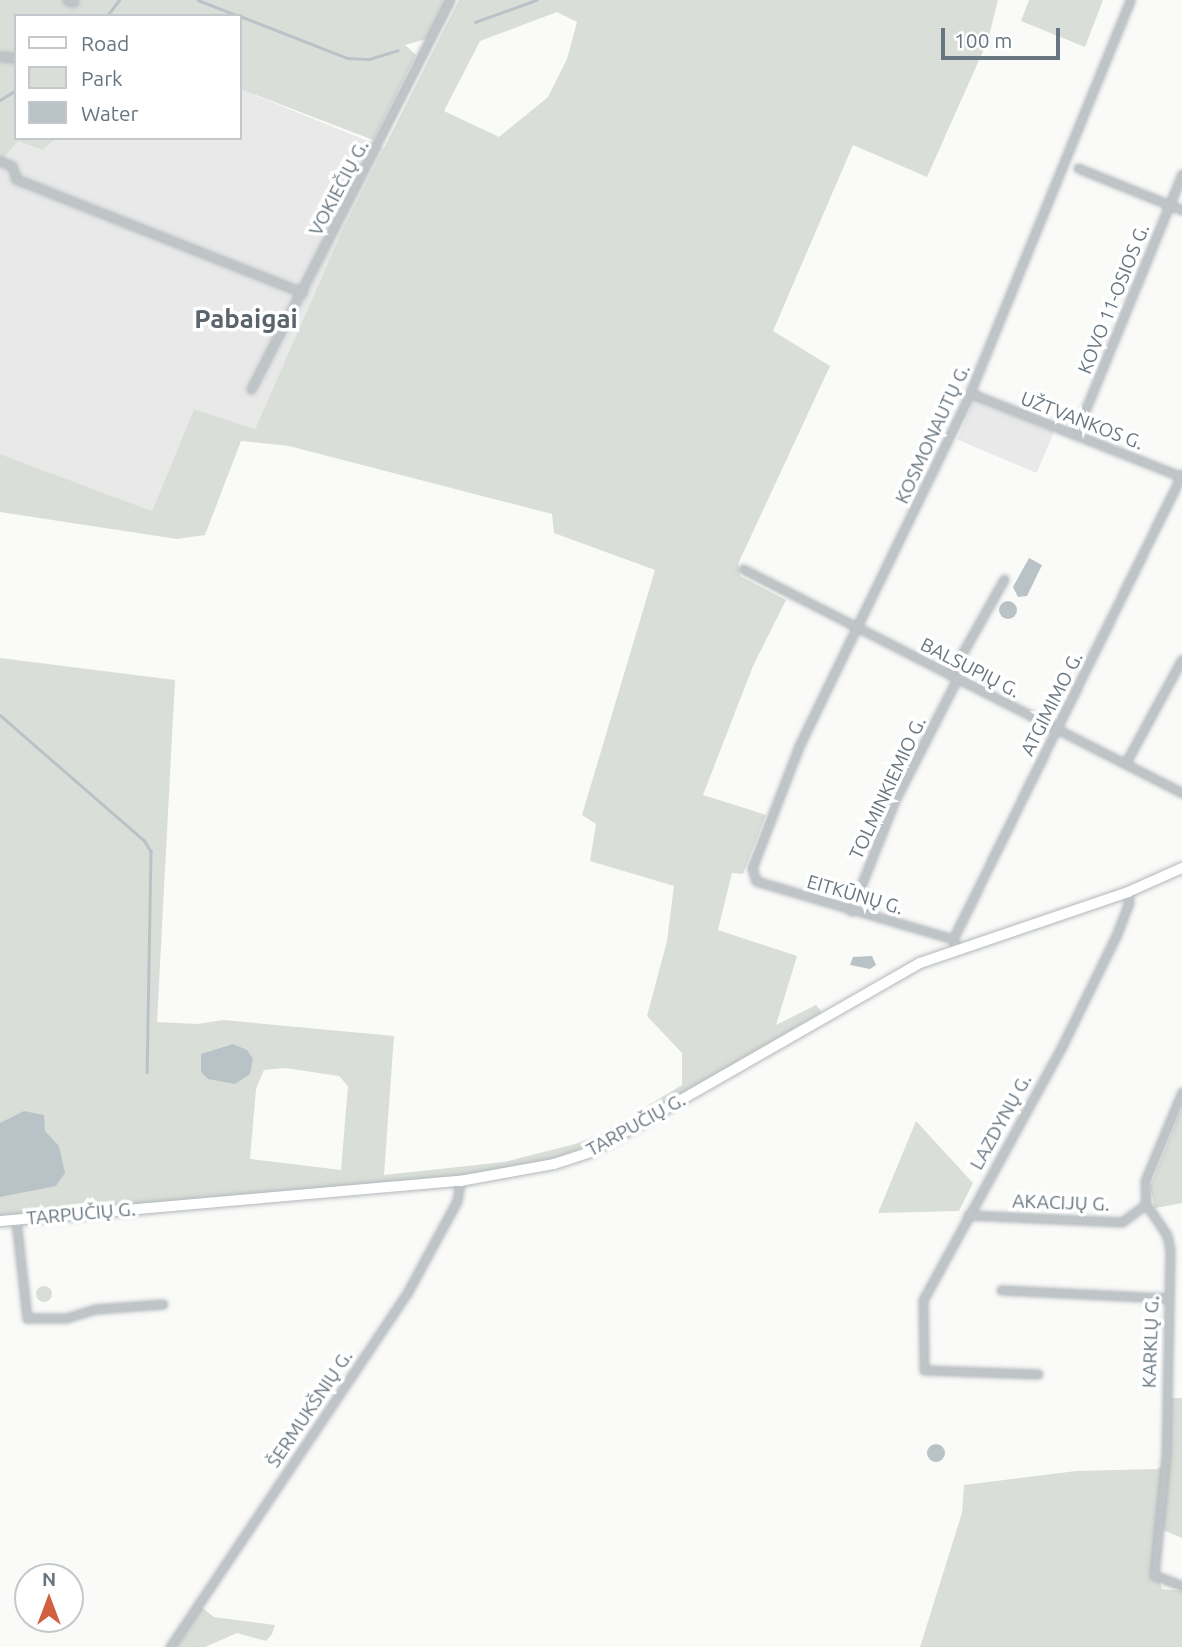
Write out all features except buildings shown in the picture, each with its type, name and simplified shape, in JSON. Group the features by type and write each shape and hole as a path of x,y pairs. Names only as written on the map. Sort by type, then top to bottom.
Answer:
{"main road":[{"name":"TARPUČIŲ G.","path":"0,1221 460,1181 554,1164 590,1152 955,943 1128,892 1182,868"}],"street":[{"name":"VOKIEČIŲ G.","path":"251,389 450,0"},
{"name":"KOSMONAUTŲ G.","path":"751,875 799,746 970,393 1130,0"},
{"path":"0,161 12,166 16,179 302,292"},
{"path":"1078,168 1182,210"},
{"name":"KOVO 11-OSIOS G.","path":"1075,435 1182,174"},
{"name":"UŽTVANKOS G.","path":"970,393 1182,475"},
{"name":"ATGIMIMO G.","path":"955,943 1056,729 1182,475"},
{"name":"BALSUPIŲ G.","path":"743,569 1182,793"},
{"name":"TOLMINKIEMIO G.","path":"851,911 895,800 1004,579"},
{"path":"1125,764 1182,659"},
{"name":"EITKŪNŲ G.","path":"751,875 756,881 955,943"},
{"name":"LAZDYNŲ G.","path":"1038,1374 924,1370 925,1292 1063,1044 1116,936 1128,892"},
{"path":"1146,1204 1145,1181 1182,1093"},
{"name":"ŠERMUKŠNIŲ G.","path":"170,1647 407,1293 457,1201 460,1181"},
{"name":"AKACIJŲ G.","path":"968,1215 1122,1222 1146,1204"},
{"name":"KARKLŲ G.","path":"1146,1204 1167,1235 1166,1455 1154,1575 1182,1586"},
{"path":"16,1220 27,1318 55,1320 96,1309 163,1304"},
{"path":"1001,1290 1167,1298"}],"shaded area":[{"path":"242,90 385,148 341,233 255,429 194,409 152,511 0,454 0,162 18,141 41,150 54,140 242,140"},
{"path":"975,398 1054,432 1037,473 957,439"}],"green space":[{"path":"0,0 450,0 433,37 405,45 416,55 373,140 242,90 242,14 14,14 14,140 54,140 42,150 18,141 0,162"},
{"path":"459,0 998,0 988,40 927,177 853,145 773,331 830,366 738,564 740,576 786,600 753,666 703,795 766,815 743,874 732,873 718,930 797,956 776,1025 816,1005 822,1012 600,1142 538,1164 460,1176 0,1217 0,658 175,680 157,1022 197,1024 223,1020 394,1036 384,1175 504,1162 575,1144 603,1133 682,1085 682,1053 647,1016 667,941 674,886 590,861 596,824 582,815 655,570 554,533 552,514 289,446 241,441 205,535 177,539 0,512 0,454 152,511 194,409 255,429 341,233","holes":["557,12 577,22 567,59 548,97 499,137 444,111 480,41","285,1068 339,1076 348,1086 341,1170 250,1159 256,1089 264,1070"]},
{"path":"1029,0 1103,0 1085,47 1021,21"},
{"path":"1182,1108 1182,1203 1155,1208 1150,1187"},
{"path":"916,1121 973,1183 959,1211 878,1213"},
{"path":"44,1286 50,1288 50,1300 44,1302 38,1300 36,1294 38,1288"},
{"path":"1168,1398 1182,1398 1182,1538 1163,1530 1157,1573 1162,1589 1182,1591 1182,1647 920,1647 962,1513 964,1485 1076,1471 1157,1469 1170,1463"},
{"path":"200,1606 214,1617 275,1625 266,1641 237,1633 205,1647 175,1647"}],"water":[{"path":"1029,558 1042,565 1027,596 1018,597 1013,587"},
{"path":"1008,601 1014,604 1017,610 1014,616 1008,619 1002,616 999,610 1002,604"},
{"path":"872,956 876,965 870,969 850,965 853,957"},
{"path":"233,1044 247,1050 253,1059 250,1074 235,1084 208,1079 201,1072 201,1054"},
{"path":"24,1111 44,1115 45,1131 59,1146 65,1173 56,1186 0,1197 0,1123"},
{"path":"936,1444 942,1447 945,1453 942,1459 936,1462 930,1459 927,1453 930,1447"}],"waterway":[{"path":"108,14 119,0"},
{"path":"198,0 234,14"},
{"path":"475,22 536,0"},
{"path":"242,17 348,58 369,59 398,50"},
{"path":"0,100 14,91"},
{"path":"0,715 144,840 151,851 147,1072"}],"district":[{"name":"Pabaigai","path":"246,319"}]}
